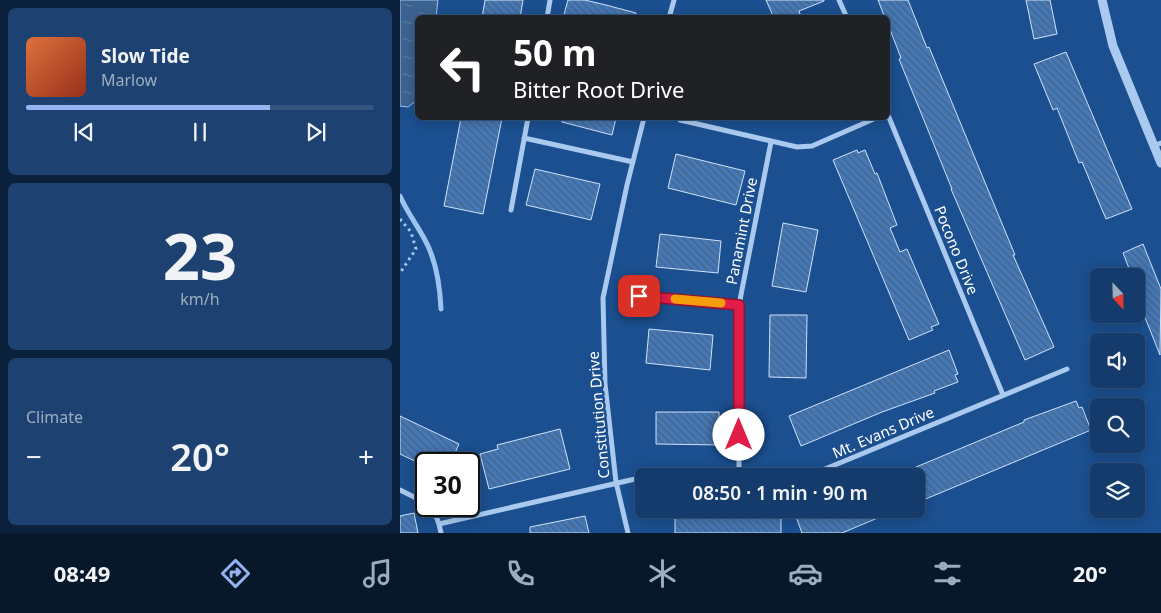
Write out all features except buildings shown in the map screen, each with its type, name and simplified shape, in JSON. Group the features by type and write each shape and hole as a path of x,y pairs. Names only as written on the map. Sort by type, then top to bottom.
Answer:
{"street":[{"path":"548,15 550,0"},
{"path":"670,15 674,0"},
{"path":"840,0 846,15"},
{"path":"1102,0 1113,46 1157,145 1161,163"},
{"path":"511,210 528,120"},
{"name":"Constitution Drive","path":"628,533 616,482 605,384 603,298 632,162 643,120"},
{"path":"680,120 797,147 812,146 871,120"},
{"name":"Pocono Drive","path":"890,120 1004,396"},
{"path":"524,138 632,162"},
{"name":"Panamint Drive","path":"739,468 739,305 771,142"},
{"path":"639,296 739,305"},
{"name":"Mt. Evans Drive","path":"828,468 1067,369"},
{"path":"439,524 635,479"},
{"path":"400,490 415,498"},
{"path":"436,517 441,533"}],"path":[{"path":"400,219 410,232 416,249 400,273"}],"water":[{"path":"400,0 438,0 436,15 415,15 415,102 408,107 400,106"}],"waterway":[{"path":"400,196 432,256 441,309"}],"slow traffic":[{"path":"675,299 721,303"}],"route":[{"path":"639,296 739,305 739,435"}]}
